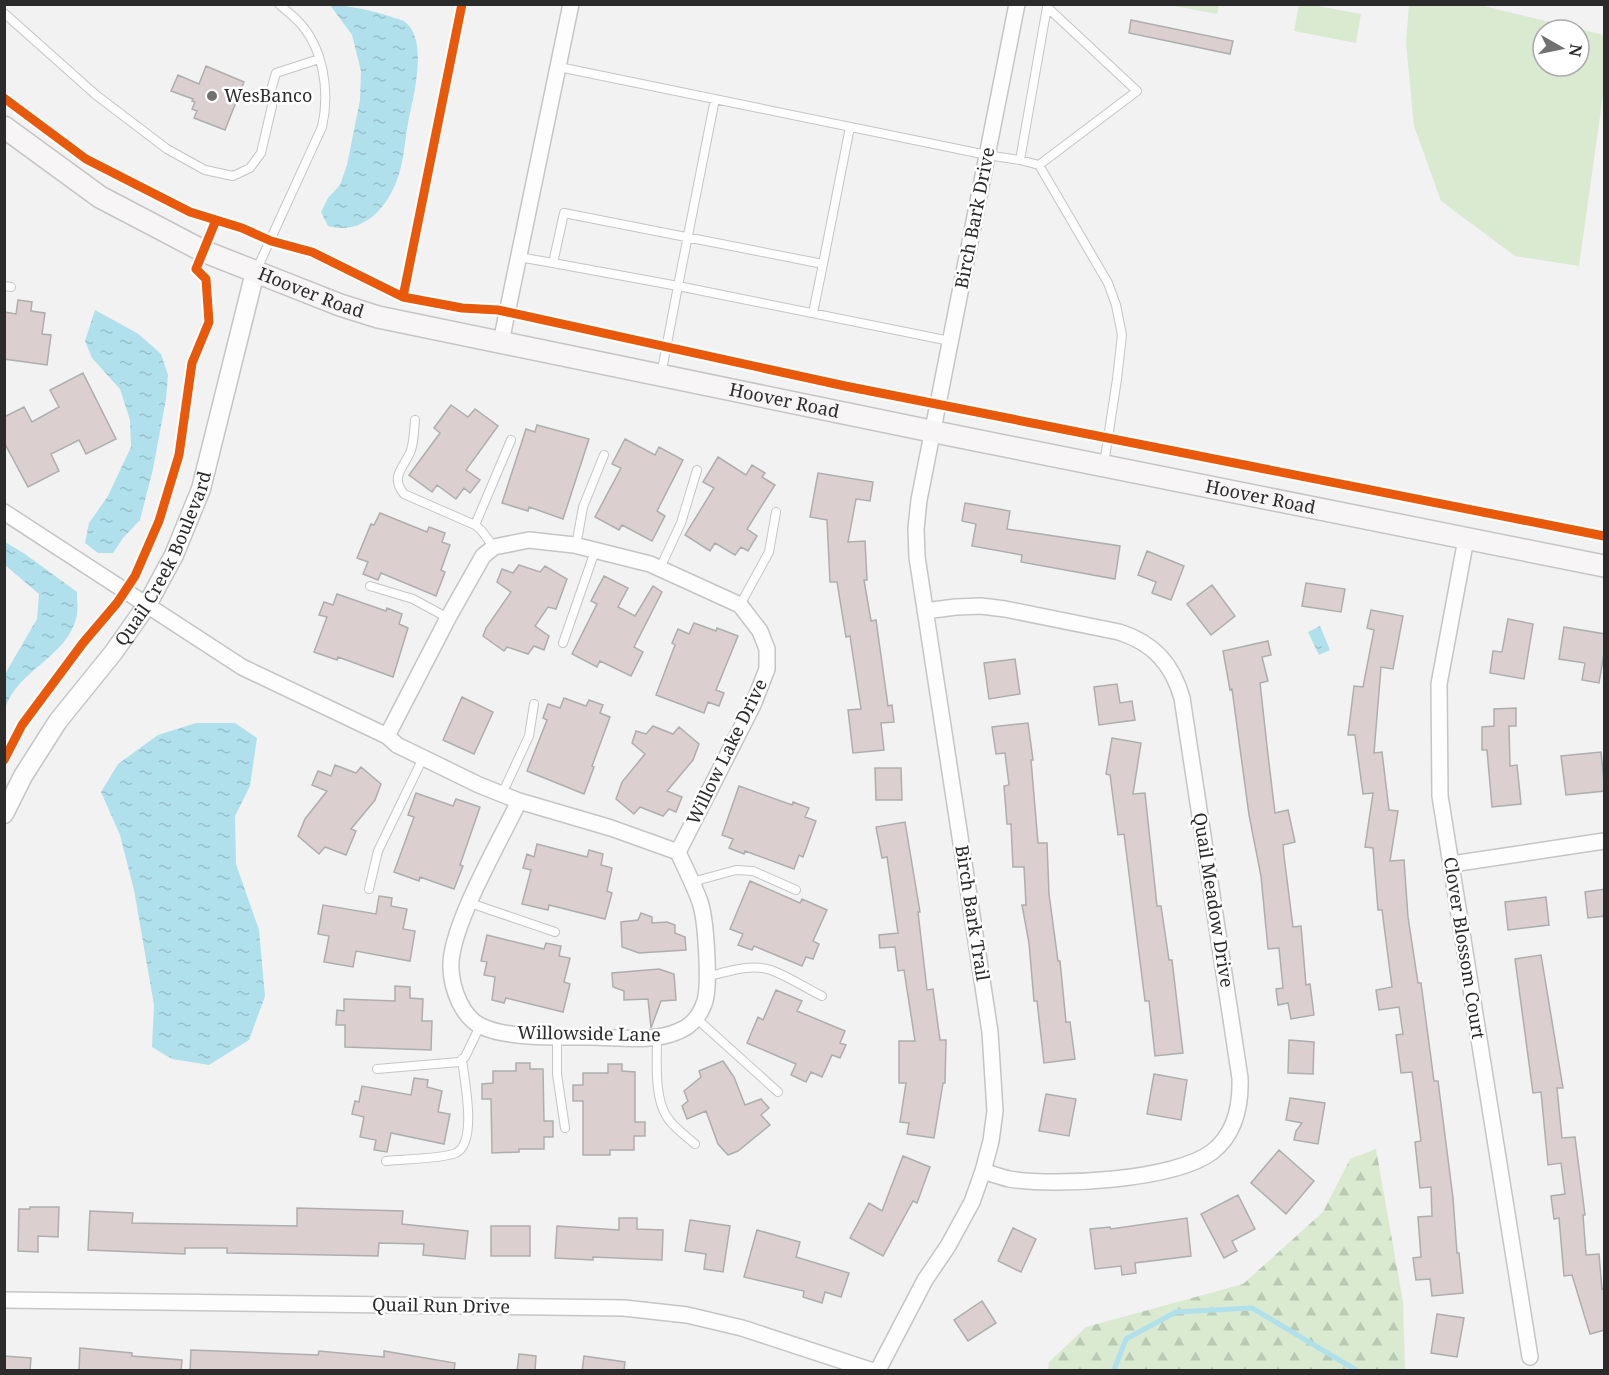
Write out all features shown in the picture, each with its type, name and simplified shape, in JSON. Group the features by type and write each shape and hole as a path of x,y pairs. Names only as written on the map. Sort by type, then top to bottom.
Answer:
{"main road":[{"name":"Hoover Road","path":"4,127 100,197 203,251 340,306 378,317 1605,566"}],"street":[{"path":"501,342 571,4"},
{"name":"Birch Bark Drive","path":"933,431 1017,4"},
{"name":"Quail Creek Boulevard","path":"4,814 23,776 58,721 113,653 147,605 174,555 201,489 255,272"},
{"name":"Birch Bark Trail","path":"878,1371 925,1280 948,1246 967,1211 983,1171 991,1141 995,1111 990,1032 917,557 916,529 919,500 933,431"},
{"path":"4,512 242,667 387,736 397,745 423,758 502,794 611,828 678,852 701,903 706,999 696,1018"},
{"name":"Clover Blossom Court","path":"1466,539 1439,684 1440,795 1530,1357"},
{"name":"Willow Lake Drive","path":"494,547 529,540 576,546 650,564 740,605 760,631 767,649 767,669 753,705 678,852"},
{"path":"387,736 483,556 494,547"},
{"name":"Quail Meadow Drive","path":"925,611 981,606 1119,632 1148,645 1160,654 1170,668 1182,698 1240,1078 1241,1099 1227,1136 1211,1152 1173,1169 1089,1182 1010,1179 983,1171"},
{"path":"480,1026 467,1014 455,992 450,967 455,938 519,801"},
{"path":"1452,864 1605,841"},
{"name":"Willowside Lane","path":"480,1026 497,1031 557,1037 657,1038 681,1031 696,1018"},
{"name":"Quail Run Drive","path":"4,1300 624,1308 687,1314 731,1325 870,1371"}],"lane":[{"path":"255,272 322,127 326,111 324,75 319,59 298,21 279,4"},
{"path":"1020,160 1047,7 1137,91 1039,165"},
{"path":"4,12 96,95 167,149 205,170 233,176 250,168 261,153 272,106 271,90 276,73 319,59"},
{"path":"559,67 1039,165 1108,283 1116,305 1122,335 1104,466"},
{"path":"661,375 715,99"},
{"path":"813,313 850,127"},
{"path":"553,263 564,213 823,264"},
{"path":"519,257 678,286 950,341"},
{"path":"415,420 411,451 397,480 399,488 404,494 475,525 494,547"},
{"path":"475,525 511,440"},
{"path":"576,546 583,507 604,455"},
{"path":"660,568 681,523 697,470"},
{"path":"740,605 769,552 776,512"},
{"path":"563,642 596,551"},
{"path":"370,586 413,599 448,618"},
{"path":"502,794 529,736 534,704"},
{"path":"369,889 378,851 423,758"},
{"path":"692,882 736,870 753,871 796,890"},
{"path":"470,903 555,932"},
{"path":"706,977 755,968 771,970 822,996"},
{"path":"696,1018 778,1092"},
{"path":"377,1069 459,1062 480,1026"},
{"path":"557,1037 556,1074 565,1128"},
{"path":"657,1038 658,1083 665,1115 674,1127 695,1144"},
{"path":"386,1161 451,1154 464,1145 469,1125 462,1059"}],"green space":[{"path":"1169,5 1219,5 1217,14"},
{"path":"1299,5 1312,5 1361,14 1356,43 1294,31"},
{"path":"1409,5 1480,5 1534,18 1531,18 1531,78 1591,78 1591,32 1604,35 1604,88 1579,266 1515,256 1441,201 1414,126 1406,43"},
{"path":"1376,1149 1403,1302 1405,1370 1048,1370 1049,1362 1086,1327 1243,1284 1323,1212 1350,1159"}],"water":[{"path":"330,5 361,9 404,21 412,30 418,55 416,85 403,157 394,188 388,199 372,217 352,227 340,228 328,226 321,212 328,198 340,185 347,165 360,100 361,71 352,35"},
{"path":"95,310 137,333 151,345 161,354 168,375 166,399 153,469 140,520 113,553 98,553 85,543 89,523 108,496 131,447 130,420 120,389 92,358 85,341"},
{"path":"5,542 77,592 77,615 72,630 64,642 20,683 5,709 5,674 37,619 39,594 5,565"},
{"path":"1320,626 1330,650 1319,655 1308,632"},
{"path":"196,723 235,723 257,738 250,786 235,816 236,864 259,930 265,996 249,1040 209,1065 172,1059 152,1047 154,1005 134,890 120,835 101,792 118,764 158,735"}],"building":[{"path":"1131,20 1233,41 1230,54 1129,33"},
{"name":"WesBanco","path":"206,66 244,82 225,130 194,118 197,111 192,109 195,102 192,101 193,99 171,91 178,75 199,84"},
{"path":"18,300 32,302 31,311 45,313 42,334 51,335 47,365 4,359 4,312 16,314"},
{"path":"83,373 116,439 86,454 79,440 51,454 59,471 28,487 4,442 4,417 24,407 32,422 59,407 50,390"},
{"path":"451,405 468,417 475,409 498,426 466,470 480,480 470,493 464,488 456,499 437,485 432,492 409,475 440,433 434,428"},
{"path":"537,425 589,439 563,519 529,507 528,511 502,503 526,429 535,432"},
{"path":"625,439 655,455 659,447 683,460 657,511 665,516 652,541 622,525 619,530 595,517 621,468 612,464"},
{"path":"718,457 746,475 752,465 765,473 762,477 775,485 747,529 757,536 748,551 741,547 735,555 715,543 710,551 685,535 714,488 703,482"},
{"path":"818,473 873,482 870,501 856,499 848,542 865,541 867,580 864,580 871,621 876,620 888,706 892,705 894,722 881,723 884,750 853,753 848,710 861,709 850,636 846,637 837,582 830,582 827,520 810,517"},
{"path":"965,503 1010,511 1007,529 1120,546 1115,579 1021,562 1022,555 972,546 976,524 962,521"},
{"path":"380,513 427,532 429,527 445,533 442,542 450,545 441,570 445,572 436,596 381,573 378,580 363,574 368,562 357,558 371,524 374,525"},
{"path":"1147,551 1184,566 1171,600 1152,593 1156,582 1138,575"},
{"path":"519,565 540,572 545,566 567,579 556,609 548,607 535,626 549,636 544,650 534,646 528,654 507,647 504,651 483,636 511,592 497,582 502,569 513,573"},
{"path":"604,576 628,588 618,607 635,616 653,586 662,592 634,647 643,652 631,676 600,661 597,667 572,654 597,604 591,601"},
{"path":"1306,583 1345,589 1341,612 1302,606"},
{"path":"1212,585 1235,616 1211,635 1187,604"},
{"path":"337,594 386,611 387,608 402,614 399,624 408,628 393,677 338,657 337,660 314,652 327,617 319,615 324,602 333,605"},
{"path":"1371,610 1403,616 1393,669 1381,667 1374,753 1382,752 1389,810 1398,811 1390,861 1404,860 1408,917 1418,983 1421,983 1434,1081 1438,1081 1463,1293 1432,1296 1430,1279 1416,1280 1413,1258 1421,1257 1418,1217 1432,1216 1431,1187 1420,1188 1415,1142 1421,1141 1412,1072 1401,1073 1396,1035 1403,1034 1399,1007 1379,1010 1376,990 1392,987 1382,910 1378,910 1373,848 1365,847 1373,793 1363,794 1355,735 1348,735 1354,686 1363,687 1374,630 1367,628"},
{"path":"1508,619 1533,624 1524,679 1490,673 1493,651 1502,652"},
{"path":"694,623 738,636 716,690 724,693 719,706 708,702 704,713 656,695 675,645 672,643 678,629 689,634"},
{"path":"1564,627 1605,634 1599,683 1582,680 1585,663 1559,659"},
{"path":"1268,641 1271,655 1262,657 1268,681 1260,683 1275,813 1288,810 1295,842 1283,845 1284,856 1293,927 1301,926 1306,985 1310,984 1314,1015 1291,1019 1288,1003 1278,1005 1276,989 1283,988 1279,948 1268,949 1261,876 1249,815 1232,689 1230,690 1223,651"},
{"path":"1015,659 1020,694 989,699 984,663"},
{"path":"1117,684 1120,703 1132,701 1135,720 1099,725 1094,687"},
{"path":"462,697 493,712 474,754 443,740"},
{"path":"564,698 586,706 589,700 603,705 600,713 610,717 584,794 527,771 547,720 543,718 548,704 560,708"},
{"path":"1516,708 1516,726 1509,726 1510,766 1517,765 1521,804 1492,807 1487,750 1482,750 1482,727 1494,726 1494,709"},
{"path":"1028,723 1033,760 1031,760 1038,843 1047,843 1049,894 1058,961 1060,961 1066,1022 1070,1022 1075,1059 1044,1063 1022,905 1026,905 1024,867 1013,867 1011,824 1007,824 1004,786 1009,785 1005,753 996,754 992,727"},
{"path":"653,726 673,734 679,727 699,744 693,760 667,791 682,797 676,812 669,809 663,816 640,807 634,814 616,799 622,782 645,754 632,743 636,731 646,734"},
{"path":"1112,738 1141,743 1133,794 1145,793 1157,906 1161,906 1169,960 1172,960 1183,1053 1155,1056 1149,1001 1145,1001 1124,834 1118,835 1110,775 1106,774"},
{"path":"1601,752 1605,791 1566,795 1561,756"},
{"path":"335,765 356,773 361,767 381,784 375,800 351,829 356,831 346,855 325,847 319,854 298,836 305,819 327,791 312,785 318,771 331,776"},
{"path":"875,768 901,768 902,800 876,800"},
{"path":"739,786 792,805 793,802 809,808 805,817 816,821 803,857 799,855 794,869 745,851 744,854 729,848 733,839 722,835"},
{"path":"416,793 453,806 456,799 480,807 454,889 420,877 419,881 394,872 414,817 408,815"},
{"path":"905,822 920,912 918,912 927,990 933,989 940,1040 946,1040 945,1083 943,1083 934,1138 907,1134 909,1123 900,1122 906,1083 899,1083 899,1041 915,1041 904,970 898,971 895,947 880,948 879,935 898,933 887,857 882,858 876,827"},
{"path":"537,844 587,857 589,850 603,854 601,865 612,868 607,891 612,893 605,919 549,905 548,910 522,904 531,870 523,868 527,854 534,857"},
{"path":"750,881 800,903 802,899 827,910 813,941 819,944 813,959 806,957 802,966 754,946 752,950 738,945 743,934 730,929"},
{"path":"1605,889 1605,916 1588,918 1585,892"},
{"path":"379,896 392,898 391,906 407,909 403,929 415,931 410,961 356,951 353,967 324,962 329,936 318,934 323,905 376,914"},
{"path":"1546,897 1549,925 1508,930 1505,902"},
{"path":"641,913 652,917 652,923 667,922 675,925 675,933 685,937 686,950 639,953 622,947 621,922 638,920"},
{"path":"487,935 544,949 546,943 561,946 559,956 570,958 564,982 570,984 563,1012 506,998 504,1003 492,1000 495,977 484,975 487,962 481,961"},
{"path":"1541,955 1563,1088 1557,1088 1562,1138 1575,1137 1585,1215 1583,1215 1586,1255 1599,1254 1602,1289 1605,1288 1605,1330 1590,1334 1572,1275 1564,1276 1559,1218 1554,1219 1551,1196 1565,1194 1561,1163 1548,1165 1541,1092 1533,1093 1515,959"},
{"path":"659,969 674,974 676,1000 661,1001 651,1028 648,999 624,1000 624,991 613,987 612,973"},
{"path":"395,986 410,987 410,998 423,999 422,1021 432,1021 431,1050 345,1047 345,1025 336,1025 337,1010 344,1011 344,999 395,1001"},
{"path":"776,990 802,1001 797,1011 845,1031 840,1043 846,1045 840,1058 832,1055 822,1077 811,1072 806,1082 791,1075 796,1064 747,1043 758,1017 763,1020"},
{"path":"1289,1040 1314,1042 1313,1074 1288,1073"},
{"path":"723,1061 734,1077 745,1105 761,1099 769,1108 761,1115 770,1125 738,1151 728,1155 718,1144 706,1111 687,1119 682,1106 688,1101 684,1091 701,1077 699,1071"},
{"path":"516,1063 530,1063 530,1069 543,1069 544,1121 553,1121 553,1137 544,1137 544,1149 519,1149 519,1152 492,1153 491,1099 482,1099 482,1084 493,1083 493,1071 516,1071"},
{"path":"608,1064 622,1064 622,1071 635,1072 635,1122 645,1122 645,1136 634,1136 634,1150 610,1150 610,1155 583,1155 583,1101 573,1101 573,1085 583,1085 583,1073 608,1073"},
{"path":"1154,1074 1187,1080 1181,1120 1147,1114"},
{"path":"414,1078 428,1080 427,1087 442,1091 438,1112 450,1114 444,1144 391,1133 387,1152 374,1150 376,1140 360,1137 364,1117 352,1114 355,1101 359,1102 362,1086 411,1095"},
{"path":"1046,1094 1076,1099 1069,1136 1039,1131"},
{"path":"1290,1098 1325,1103 1318,1144 1294,1140 1296,1131 1302,1123 1286,1120"},
{"path":"1279,1150 1314,1181 1286,1214 1251,1183"},
{"path":"903,1156 930,1167 917,1203 913,1201 883,1256 850,1238 869,1203 882,1211"},
{"path":"1238,1195 1255,1229 1232,1241 1237,1251 1224,1258 1201,1214"},
{"path":"30,1207 59,1207 58,1237 38,1236 38,1252 18,1251 19,1209 30,1209"},
{"path":"297,1208 403,1211 402,1224 468,1231 465,1259 423,1255 424,1244 379,1243 378,1256 227,1253 227,1248 185,1248 185,1254 88,1250 90,1211 133,1213 132,1223 297,1226"},
{"path":"619,1218 637,1218 637,1229 663,1230 662,1260 555,1258 557,1226 619,1230"},
{"path":"1187,1218 1191,1256 1135,1263 1136,1273 1122,1275 1121,1266 1095,1269 1090,1229 1110,1227 1111,1229"},
{"path":"690,1220 730,1226 723,1272 704,1269 706,1254 685,1251"},
{"path":"491,1226 530,1226 530,1256 491,1256"},
{"path":"1013,1228 1036,1239 1021,1272 998,1261"},
{"path":"757,1230 800,1242 796,1257 849,1273 841,1297 825,1292 822,1303 803,1297 804,1291 744,1277"},
{"path":"982,1301 996,1323 968,1341 954,1320"},
{"path":"1437,1314 1464,1318 1457,1357 1431,1353"},
{"path":"80,1348 132,1353 132,1356 182,1360 181,1371 79,1371"},
{"path":"191,1350 318,1355 319,1351 384,1357 384,1351 455,1363 454,1371 190,1371"},
{"path":"519,1354 536,1356 535,1371 517,1371"},
{"path":"4,1356 31,1358 30,1371 4,1371"},
{"path":"584,1356 625,1362 624,1371 582,1371"}],"waterway":[{"path":"1114,1370 1126,1339 1176,1312 1252,1308 1356,1370"}],"cycle path":[{"path":"403,297 462,4"},
{"path":"4,98 86,159 190,212 242,228 271,241 312,252 403,297 462,308 498,310 845,386 1604,536"},
{"path":"4,760 22,725 83,643 117,603 135,576 159,521 179,455 192,363 209,322 206,279 196,269 216,220"}],"place":[{"name":"WesBanco","path":"212,96"}]}
